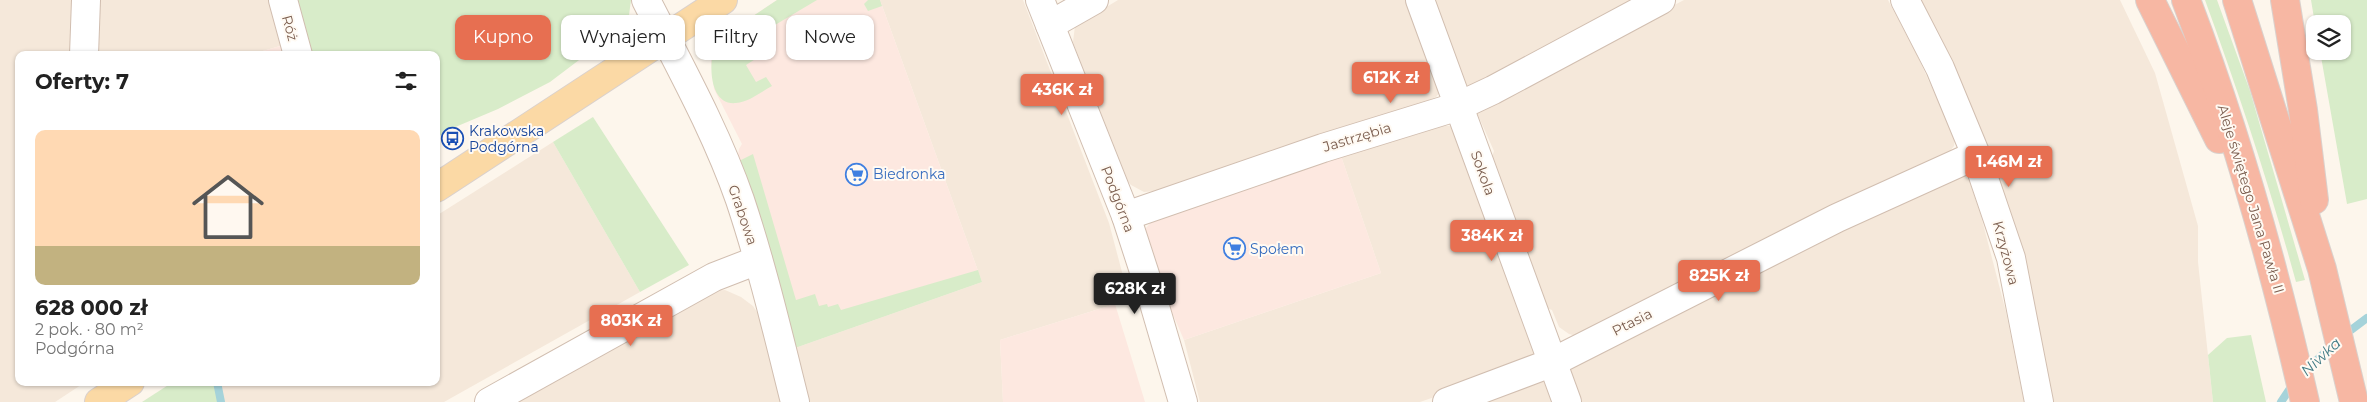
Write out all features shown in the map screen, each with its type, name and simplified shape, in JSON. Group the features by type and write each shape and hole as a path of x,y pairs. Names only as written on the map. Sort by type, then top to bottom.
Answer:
{"highway":[{"path":"2150,0 2260,224"},
{"name":"Aleje świętego Jana Pawła II","path":"2186,0 2204,49 2260,224 2284,308 2305,402"},
{"path":"2237,0 2322,269 2354,402"},
{"path":"2285,0 2303,110 2322,269"}],"main road":[{"path":"685,25 723,0"},
{"path":"440,185 631,60"}],"street":[{"path":"84,51 86,0"},
{"name":"Róż","path":"283,0 297,51"},
{"name":"Grabowa","path":"646,0 654,15"},
{"name":"Podgórna","path":"1040,0 1126,216 1151,293 1182,402"},
{"path":"1050,25 1094,0"},
{"name":"Sokola","path":"1420,0 1551,363 1567,402"},
{"name":"Jastrzębia","path":"1126,216 1323,148 1458,106 1493,90 1661,0"},
{"name":"Krzyżowa","path":"1905,0 1940,68 1976,154 2011,258 2039,402"},
{"name":"Grabowa","path":"677,60 715,140 739,199 758,260 795,402"},
{"name":"Ptasia","path":"1447,402 1551,363 1837,218 1976,154"},
{"path":"489,402 714,277 758,260"}],"shaded area":[{"path":"0,0 81,0 78,51 15,51 15,386 79,386 55,402 0,402"},
{"path":"94,0 276,0 287,44 263,51 92,51"},
{"path":"777,0 880,0 982,282 795,348 737,162 739,149 742,144 714,89 711,60 776,60 776,15 754,15"},
{"path":"880,0 1023,0 1109,223 1127,291 1115,304 1000,340 1003,402 807,402 795,348 982,282"},
{"path":"1118,0 1413,0 1443,88 1436,97 1420,104 1167,190 1144,192 1131,185 1121,174 1073,42 1075,26"},
{"path":"1427,0 1640,0 1469,88 1461,86"},
{"path":"1684,0 1888,0 1916,53 1955,138 1954,146 1950,151 1871,192 1580,337 1569,334 1559,327 1552,310 1536,304 1488,169 1494,151 1477,113 1480,107"},
{"path":"1917,0 2120,0 2155,73 2198,226 2198,262 2213,402 2053,402 2024,257 1989,149 1949,62"},
{"path":"287,44 288,51 263,51"},
{"path":"1431,125 1450,126 1458,130 1540,349 1530,364 1420,402 1200,402 1184,340 1381,273 1341,156"},
{"path":"553,142 640,292 444,402 225,402 220,386 440,386 440,213"},
{"path":"1341,156 1381,273 1184,340 1171,310 1144,230 1155,218"},
{"path":"1958,174 1965,175 1969,180 1981,216 2006,312 2024,402 1575,402 1569,368 1904,197"},
{"path":"725,290 741,297 753,306 761,318 782,402 512,402 713,291"},
{"path":"1115,304 1145,402 1003,402 1000,340"},
{"path":"1541,380 1551,382 1561,402 1480,402"}],"green space":[{"path":"290,0 631,0 629,15 561,15 561,60 579,60 550,82 440,136 440,51 304,51"},
{"path":"777,0 817,0 792,15 786,15 786,18 776,24 776,15 754,15"},
{"path":"868,0 880,0 882,6 868,11 864,4"},
{"path":"2205,0 2217,0 2250,91 2305,280 2296,282 2254,140"},
{"path":"2311,0 2367,0 2367,199 2347,204 2322,60 2351,60 2351,15 2314,15"},
{"path":"712,60 754,60 746,65 756,82 766,77 772,86 746,101 726,102 715,89 711,68"},
{"path":"593,117 689,265 640,292 553,142"},
{"path":"753,154 796,300 815,294 819,306 827,304 828,307 838,304 841,310 978,270 982,282 795,348 737,162"},
{"path":"2251,335 2266,402 2213,402 2208,355 2227,338"},
{"path":"167,386 220,386 225,402 142,402"}],"waterway":[{"name":"Niwka","path":"2343,336 2367,318"},
{"name":"Niwka","path":"2304,372 2334,344"},
{"name":"Niwka","path":"2281,402 2293,384"},
{"path":"218,386 221,402"}],"place":[{"name":"Krakowska Podgórna","path":"453,139"},
{"name":"Biedronka","path":"857,174"},
{"name":"Społem","path":"1234,249"}]}
